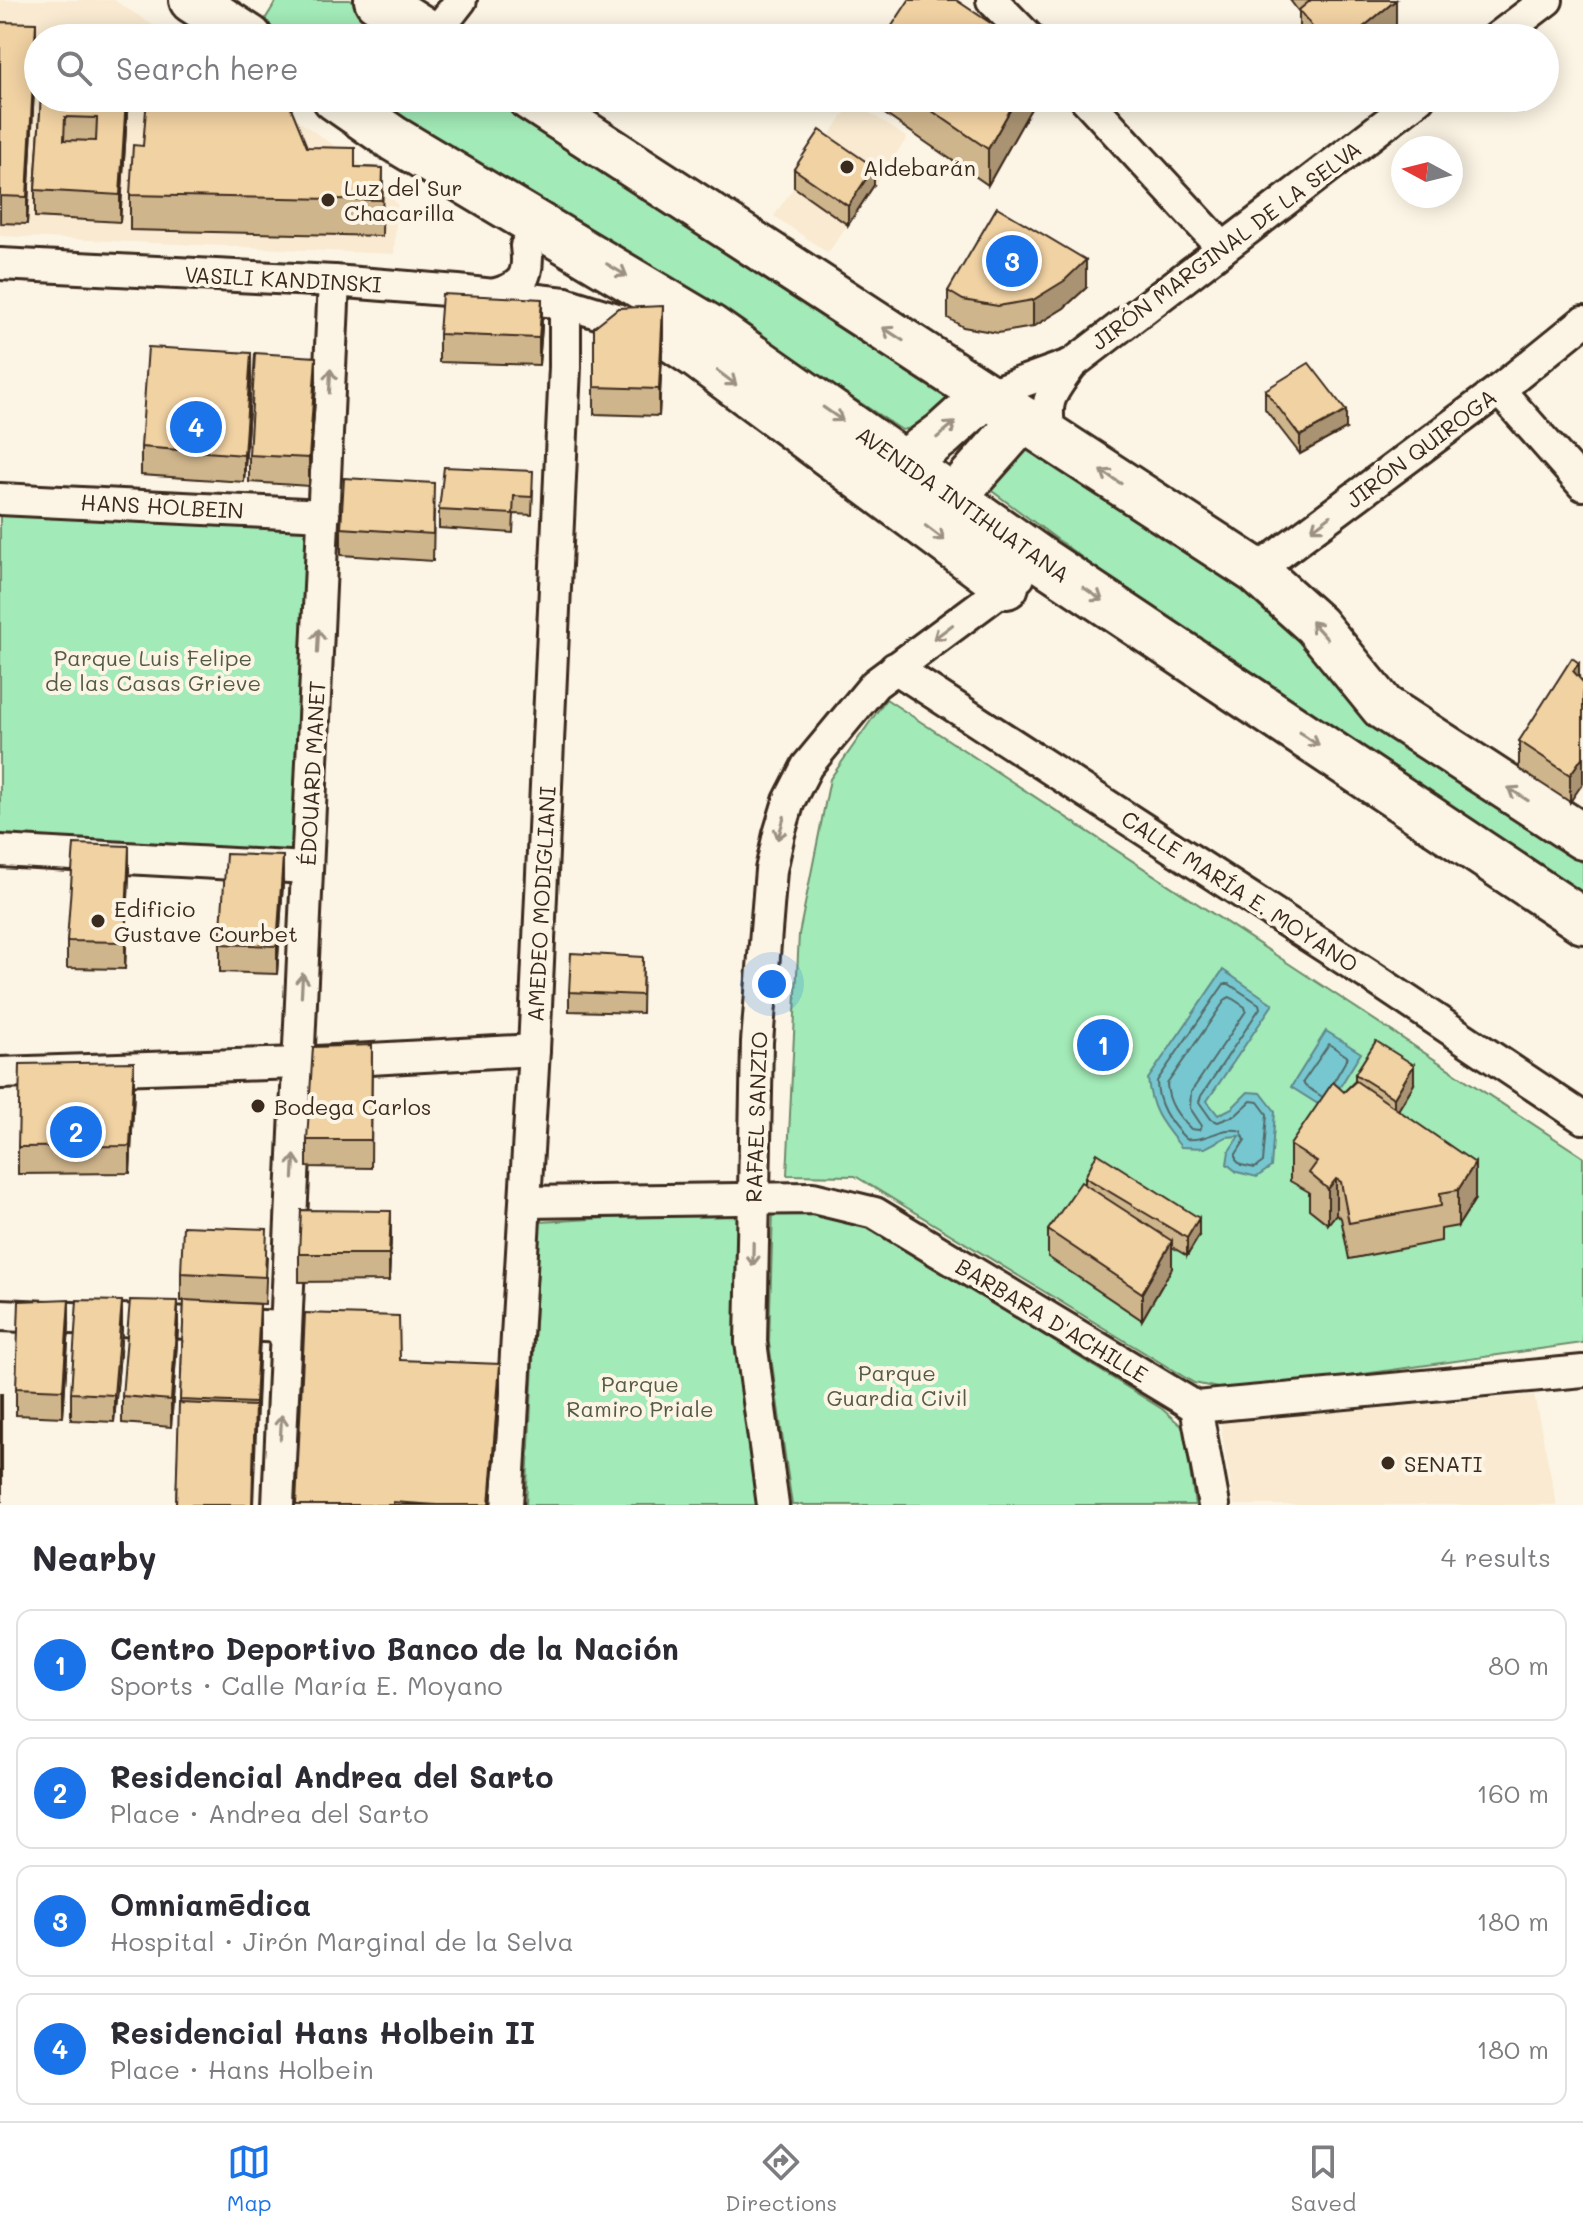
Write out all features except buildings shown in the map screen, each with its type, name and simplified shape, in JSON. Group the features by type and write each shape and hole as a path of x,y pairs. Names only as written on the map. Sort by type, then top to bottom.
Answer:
{"main road":[{"path":"192,0 250,23"},
{"path":"377,0 415,24"},
{"name":"AVENIDA INTIHUATANA","path":"355,112 394,139 711,328 1043,561 1583,921"},
{"path":"551,112 1256,571 1316,625 1383,707 1583,837"},
{"path":"394,139 526,246 697,356 1006,586"},
{"path":"904,463 943,434 986,395"},
{"path":"953,498 1037,428"}],"street":[{"path":"444,24 461,0"},
{"path":"1515,24 1547,0"},
{"path":"998,1 1017,24"},
{"path":"1098,112 1223,248"},
{"name":"JIRÓN MARGINAL DE LA SELVA","path":"1037,428 1050,394 1072,364 1401,112"},
{"path":"493,295 508,291 520,283 528,265 526,246"},
{"path":"526,246 565,303"},
{"name":"VASILI KANDINSKI","path":"0,264 334,281 493,295 565,303 663,333"},
{"name":"ÉDOUARD MANET","path":"278,1505 334,281"},
{"name":"AMEDEO MODIGLIANI","path":"507,1505 534,1050 565,367 565,303"},
{"path":"565,367 590,340 622,320"},
{"name":"JIRÓN QUIROGA","path":"1256,571 1499,390 1583,322"},
{"name":"JIRÓN MARGINAL DE LA SELVA","path":"986,395 1072,364"},
{"path":"1499,390 1583,485"},
{"name":"HANS HOLBEIN","path":"0,499 324,515"},
{"path":"1005,534 1006,586"},
{"name":"RAFAEL SANZIO","path":"773,1505 751,1342 757,1042 771,870 779,834 789,801 807,766 875,684 1043,561"},
{"name":"CALLE MARÍA E. MOYANO","path":"895,668 1372,977 1583,1118"},
{"path":"0,851 307,868"},
{"path":"0,1073 298,1063 534,1050"},
{"name":"BARBARA D'ACHILLE","path":"526,1202 813,1198 875,1213 1196,1407"},
{"path":"0,1315 286,1327"},
{"path":"1214,1505 1196,1407 1583,1371"}],"shaded area":[{"path":"0,0 114,0 151,24 24,24 24,112 285,112 358,162 397,204 394,254 0,236"},
{"name":"Aldebarán","path":"845,112 869,112 907,138 828,253 774,216"},
{"name":"SENATI","path":"1534,1395 1557,1505 1234,1505 1220,1422"}],"green space":[{"path":"277,0 350,0 387,24 268,24 264,21"},
{"path":"393,112 522,112 945,387 948,390 946,402 911,428 902,430 725,314 533,200"},
{"path":"1012,437 1271,606 1403,737 1583,863 1583,907 1150,608 977,480"},
{"name":"Parque Luis Felipe de las Casas Grieve","path":"0,509 311,525 297,857 0,840"},
{"path":"886,699 1583,1157 1583,1343 1250,1390 1232,1391 1194,1383 855,1176 787,1175 799,934 830,779"},
{"name":"Parque Guardia Civil","path":"773,1209 830,1211 869,1226 1162,1409 1184,1428 1195,1505 792,1505 769,1343"},
{"name":"Parque Ramiro Priale","path":"746,1210 765,1505 526,1505 540,1222"}],"water":[{"path":"1223,970 1273,1004 1207,1101 1218,1115 1232,1108 1248,1092 1261,1093 1275,1111 1271,1167 1257,1177 1237,1172 1227,1164 1229,1151 1239,1136 1226,1137 1205,1148 1181,1147 1158,1116 1148,1079"},
{"path":"1326,1031 1361,1053 1326,1109 1291,1087"}],"place":[{"name":"Aldebarán","path":"847,167"},
{"name":"Luz del Sur Chacarilla","path":"328,200"},
{"name":"Omniamēdica","path":"1012,261"},
{"name":"Residencial Hans Holbein II","path":"196,427"},
{"name":"Edificio Gustave Courbet","path":"98,921"},
{"name":"Centro Deportivo Banco de la Nación","path":"1103,1045"},
{"name":"Bodega Carlos","path":"258,1106"},
{"name":"Residencial Andrea del Sarto","path":"76,1132"},
{"name":"SENATI","path":"1388,1463"}]}
